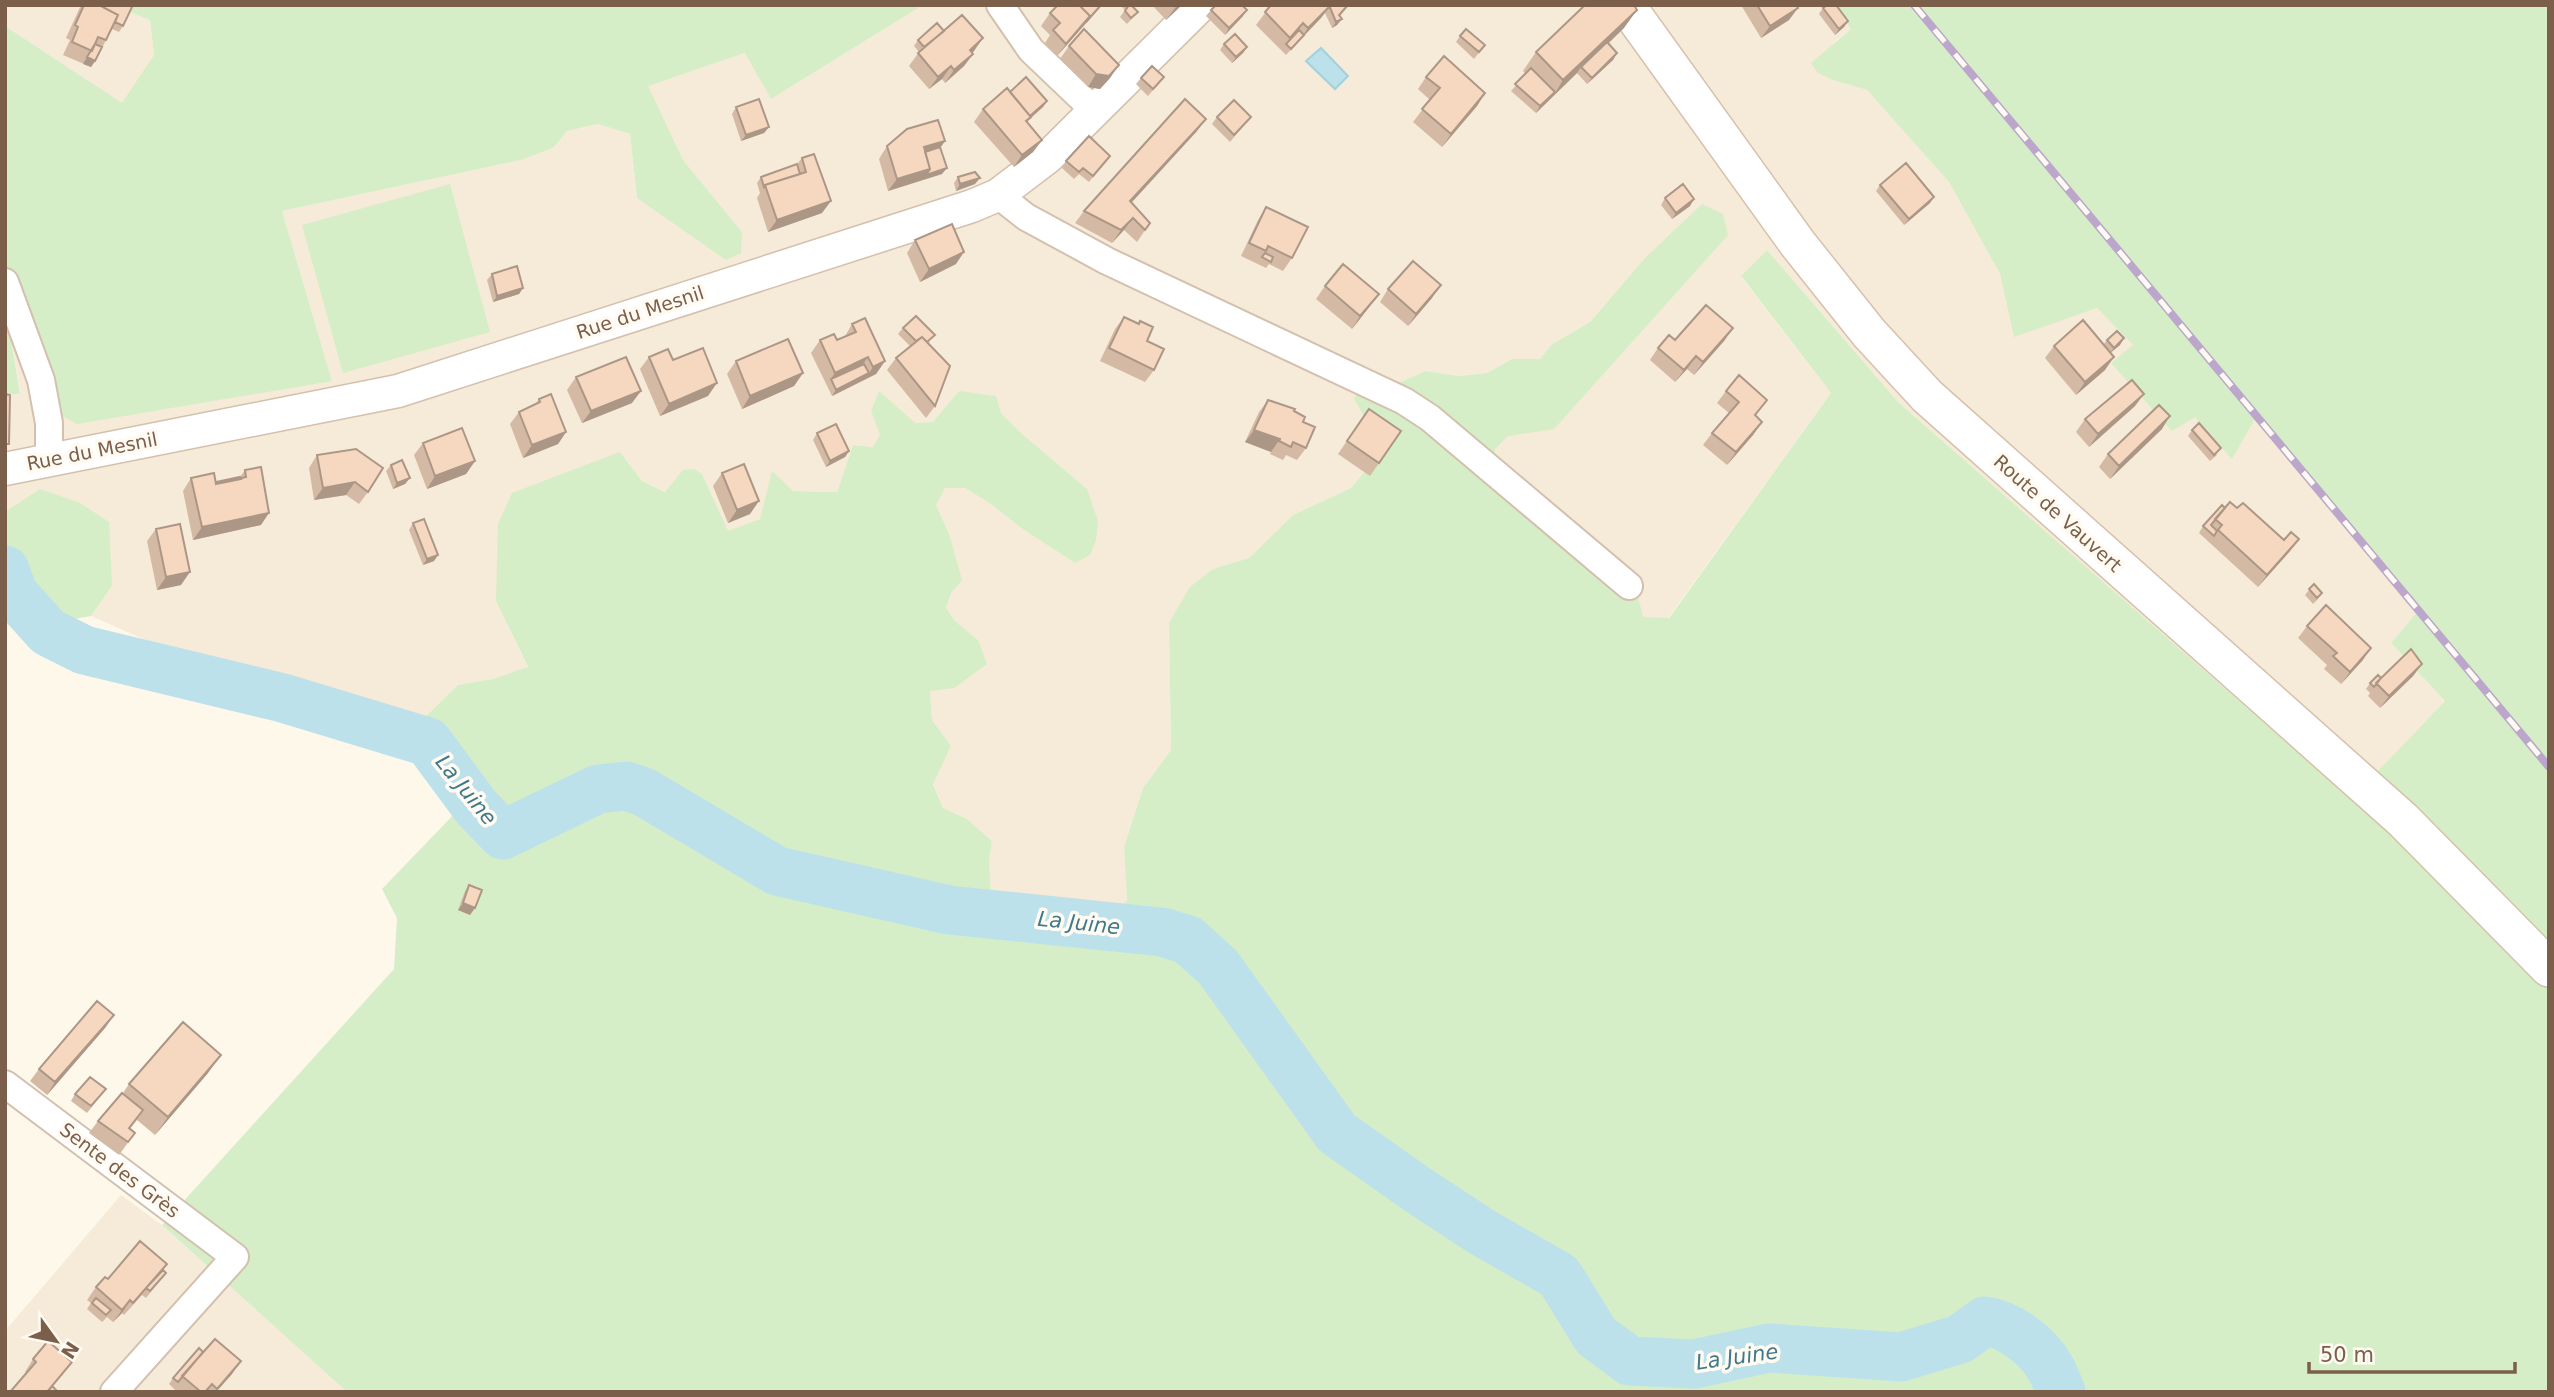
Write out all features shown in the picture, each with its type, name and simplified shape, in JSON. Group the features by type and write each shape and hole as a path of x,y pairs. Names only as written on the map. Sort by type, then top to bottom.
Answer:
{"main road":[{"name":"Route de Vauvert","path":"1626,5 1798,244 1869,333 1927,396 2403,820 2549,968"}],"street":[{"path":"1000,5 1031,50 1095,111"},
{"name":"Rue du Mesnil","path":"5,469 398,391 972,206 998,195 1048,157 1201,5"},
{"path":"998,195 1026,217 1107,261 1404,401 1430,418 1629,586"},
{"path":"5,282 41,380 49,423 49,459"},
{"name":"Sente des Grès","path":"5,1084 235,1256 114,1392"}],"shaded area":[{"path":"5,5 133,5 130,12 150,20 154,55 123,104 5,26"},
{"path":"923,5 1833,5 1851,29 1832,44 1836,81 1867,90 1949,182 2000,274 2014,336 2097,308 2134,346 2111,363 2195,417 2257,414 2419,611 2391,643 2445,701 2351,799 1898,402 1767,250 1741,277 1831,393 1668,618 1642,618 1637,593 1497,473 1495,449 1645,258 1590,322 1551,345 1540,359 1512,359 1487,373 1459,376 1426,371 1365,417 1367,469 1351,488 1293,515 1249,558 1213,569 1169,623 1171,750 1143,788 1124,847 1127,901 1084,936 1034,943 993,924 989,861 992,841 967,819 943,808 933,783 951,746 932,720 930,690 978,640 955,621 946,608 951,593 949,534 936,505 945,487 965,488 1075,563 1087,489 1001,413 959,391 933,422 915,423 871,411 881,435 874,447 853,445 837,492 793,491 760,519 728,532 702,474 666,492 642,481 620,452 496,601 528,668 493,679 458,685 420,722 148,641 91,616 112,586 9,512 5,512 5,394 20,393 8,321 332,381 282,211 521,160 553,148 567,131 598,124 630,134 637,198 742,232 683,160 647,86 746,53 771,99"},
{"path":"121,1195 162,1225 347,1392 5,1392 5,1331"}],"green space":[{"path":"133,5 923,5 771,99 745,53 648,86 683,160 742,232 741,253 726,260 637,198 630,134 598,124 567,131 553,148 521,160 282,211 332,381 77,424 57,413 8,322 20,394 5,394 5,26 122,103 154,55 150,20 130,12"},
{"path":"1833,5 2549,5 2549,1392 347,1392 162,1225 394,969 397,918 382,889 461,807 441,791 417,757 420,722 458,685 493,679 528,667 496,601 498,524 512,493 620,452 642,481 665,492 683,470 694,469 702,474 728,531 760,519 772,471 793,491 837,492 853,445 873,447 880,435 871,411 879,391 915,423 933,422 959,391 996,396 1001,413 1087,489 1098,521 1096,540 1090,555 1075,563 965,488 945,488 936,505 949,534 962,580 951,593 946,608 955,621 978,640 987,664 954,688 930,691 932,720 951,746 933,784 943,808 967,819 992,841 989,861 993,924 1034,943 1084,936 1127,901 1124,847 1143,788 1171,750 1169,623 1190,587 1213,569 1249,558 1293,515 1351,488 1367,469 1365,418 1354,399 1364,382 1390,387 1426,371 1459,376 1487,373 1512,359 1540,359 1551,345 1590,322 1645,258 1702,204 1723,214 1728,235 1554,429 1508,436 1495,449 1497,473 1637,593 1643,617 1669,618 1831,393 1741,276 1767,250 1898,402 2351,799 2445,701 2391,643 2419,610 2257,415 2232,459 2195,417 2172,431 2111,363 2133,345 2097,308 2014,337 2000,274 1949,182 1867,90 1818,73 1811,63 1851,29"},
{"path":"450,184 490,332 343,373 302,225"},
{"path":"40,489 80,503 109,522 112,586 91,616 35,626 5,600 5,512"}],"water":[{"path":"1321,48 1348,76 1335,89 1306,61"}],"building":[{"path":"84,5 99,5 118,15 106,40 98,37 92,51 72,42 78,27 75,25"},
{"path":"99,5 132,7 123,26 115,22 118,15"},
{"path":"1058,5 1079,5 1090,16 1066,44 1053,30 1060,23 1050,13"},
{"path":"1079,5 1101,5 1086,22 1090,16"},
{"path":"1129,5 1138,12 1131,18 1125,11"},
{"path":"1216,5 1242,5 1247,10 1229,28 1211,10"},
{"path":"1271,5 1330,6 1308,28 1303,23 1290,38 1265,12"},
{"path":"1329,5 1348,5 1339,15 1342,19 1336,22"},
{"path":"1585,5 1634,5 1637,10 1563,80 1536,52"},
{"path":"1757,5 1796,5 1798,8 1770,26"},
{"path":"1836,5 1848,21 1839,29 1823,8"},
{"path":"962,15 983,38 970,50 973,54 954,70 951,66 938,77 918,53"},
{"path":"937,23 944,31 924,47 918,40"},
{"path":"1084,29 1119,65 1109,76 1096,74 1069,46"},
{"path":"1466,29 1485,45 1479,52 1460,36"},
{"path":"1299,30 1304,35 1291,49 1286,44"},
{"path":"1235,34 1247,47 1236,57 1224,44"},
{"path":"1607,42 1617,53 1592,78 1581,67"},
{"path":"95,44 102,47 95,61 87,57"},
{"path":"1444,56 1485,93 1451,134 1422,109 1440,88 1426,77"},
{"path":"1152,66 1164,77 1153,89 1141,78"},
{"path":"1531,68 1555,92 1540,106 1515,84"},
{"path":"1026,77 1047,101 1030,116 1010,92"},
{"path":"1007,88 1031,117 1026,121 1042,140 1022,155 983,109"},
{"path":"759,99 769,127 746,135 736,107"},
{"path":"1185,99 1206,119 1130,201 1150,223 1145,230 1133,218 1121,230 1084,211"},
{"path":"1234,100 1251,117 1234,135 1217,117"},
{"path":"938,120 945,141 924,147 930,169 897,179 887,146 907,129"},
{"path":"1089,136 1110,156 1093,176 1083,168 1079,172 1066,161"},
{"path":"940,147 947,168 926,175 930,169 925,152"},
{"path":"814,154 831,201 777,220 765,185 806,172 802,158"},
{"path":"1906,163 1934,197 1909,219 1880,185"},
{"path":"797,164 800,174 764,187 761,177"},
{"path":"975,172 980,178 960,184 958,177"},
{"path":"1683,184 1694,199 1676,213 1665,198"},
{"path":"1266,207 1308,227 1292,258 1268,246 1266,251 1249,243"},
{"path":"952,224 964,252 929,269 915,240"},
{"path":"1265,253 1273,257 1271,262 1262,257"},
{"path":"1413,261 1441,285 1416,314 1388,289"},
{"path":"1343,264 1379,294 1360,316 1325,286"},
{"path":"517,266 523,288 497,296 492,274"},
{"path":"1706,305 1733,328 1703,362 1696,356 1684,370 1658,348 1669,335 1675,340"},
{"path":"916,316 935,335 927,342 922,337 916,341 903,328"},
{"path":"1124,317 1153,327 1147,341 1164,349 1154,370 1109,348"},
{"path":"865,318 885,361 873,367 868,357 835,373 820,340 834,334 837,340 856,332 852,324"},
{"path":"2083,320 2114,357 2085,382 2054,346"},
{"path":"2117,331 2124,338 2114,348 2107,340"},
{"path":"922,337 950,366 935,406 896,358"},
{"path":"788,339 803,373 750,396 736,361"},
{"path":"703,348 717,383 669,404 649,357 668,349 673,360"},
{"path":"626,357 641,391 591,411 576,377"},
{"path":"864,364 869,373 836,390 831,379"},
{"path":"1739,375 1767,400 1755,415 1762,422 1736,452 1712,433 1739,402 1726,391"},
{"path":"2132,380 2144,394 2098,434 2085,419"},
{"path":"5,394 10,395 9,444 5,444"},
{"path":"551,394 566,432 532,445 519,412"},
{"path":"1268,400 1295,409 1294,411 1305,417 1303,422 1315,427 1306,448 1293,442 1291,447 1279,441 1280,439 1254,430"},
{"path":"2159,405 2170,416 2119,466 2108,454"},
{"path":"1369,409 1401,431 1379,463 1347,441"},
{"path":"2199,423 2221,448 2214,455 2192,430"},
{"path":"836,424 849,451 830,461 817,433"},
{"path":"462,428 475,461 435,476 423,443"},
{"path":"356,449 383,468 368,492 355,482 323,488 317,455"},
{"path":"402,460 410,478 397,483 391,465"},
{"path":"744,464 759,501 737,510 722,473"},
{"path":"261,467 269,513 202,527 191,478 214,473 216,484 246,477 245,470"},
{"path":"240,477 241,479 216,484 216,482"},
{"path":"2230,502 2237,508 2243,503 2284,540 2291,532 2299,539 2267,575 2218,530 2222,525 2215,519"},
{"path":"2222,505 2225,508 2211,525 2217,531 2214,536 2203,526"},
{"path":"424,519 438,555 427,559 413,523"},
{"path":"180,524 190,572 166,577 156,529"},
{"path":"2314,584 2322,593 2317,598 2309,589"},
{"path":"2326,605 2371,648 2350,672 2333,656 2337,653 2307,626"},
{"path":"2411,649 2422,664 2389,696 2376,683"},
{"path":"2378,675 2381,678 2374,687 2370,683"},
{"path":"469,885 482,890 475,908 463,903"},
{"path":"97,1001 114,1015 55,1082 39,1069"},
{"path":"183,1022 221,1055 168,1117 129,1084"},
{"path":"90,1077 106,1089 91,1106 75,1094"},
{"path":"122,1093 143,1110 129,1128 135,1133 128,1142 98,1121"},
{"path":"140,1241 167,1264 133,1303 130,1300 122,1310 96,1287 105,1277 108,1279"},
{"path":"163,1270 166,1273 150,1291 146,1288"},
{"path":"96,1298 111,1310 106,1315 92,1303"},
{"path":"215,1339 241,1361 217,1389 212,1384 205,1392 201,1392 182,1376"},
{"path":"48,1341 72,1362 47,1392 10,1392 36,1362 33,1359"},
{"path":"199,1348 203,1352 178,1382 173,1378"}],"waterway":[{"name":"La Juine","path":"5,570 13,593 48,632 84,650 283,698 428,742 476,807 503,835 598,789 626,786 644,792 777,871 949,910 1162,932 1188,940 1218,967 1337,1133 1482,1232 1559,1276 1596,1336 1630,1361 1694,1364 1769,1348 1901,1357 1960,1339 1985,1321 2003,1326 2030,1343 2051,1369 2061,1392"}],"railway":[{"path":"1914,5 2549,767"}]}
